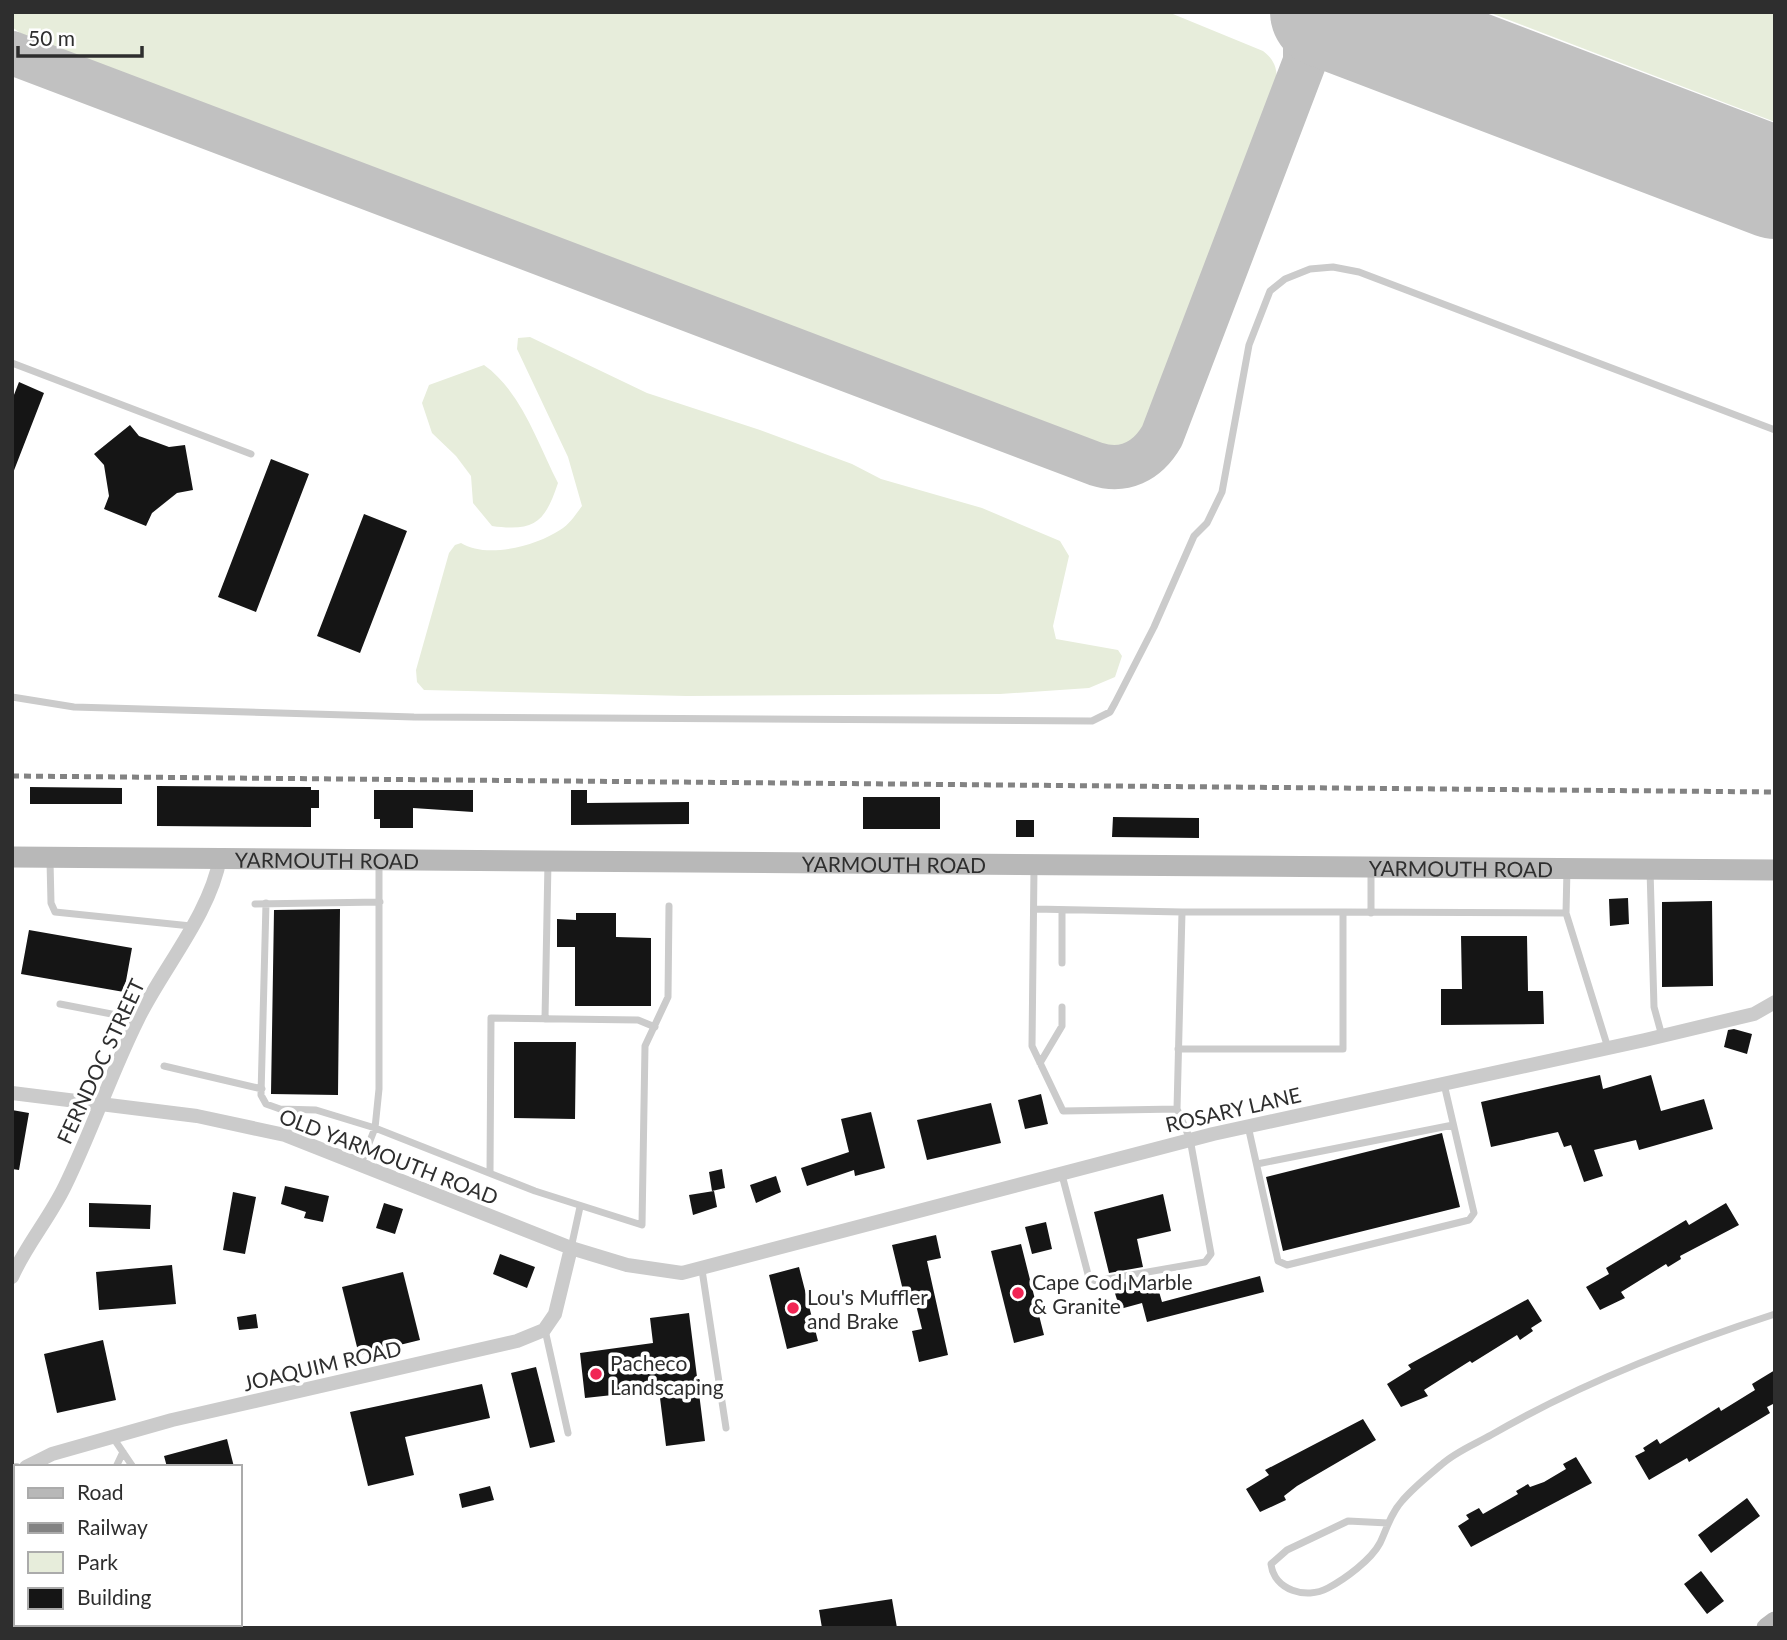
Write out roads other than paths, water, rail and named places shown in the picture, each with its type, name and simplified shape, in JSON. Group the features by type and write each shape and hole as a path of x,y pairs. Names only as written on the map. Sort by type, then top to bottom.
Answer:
{"main road":[{"name":"YARMOUTH ROAD","path":"12,856 1775,870"},
{"path":"1767,1628 1775,1622"}],"street":[{"name":"FERNDOC STREET","path":"12,1278 19,1248 36,1239 46,1222 138,1019 212,888 220,858"},
{"name":"ROSARY LANE","path":"702,1270 1190,1139 1662,1036 1755,1014 1775,1002"},
{"name":"OLD YARMOUTH ROAD","path":"12,1093 102,1102 258,1128 285,1135 571,1248 651,1270 682,1273 702,1270"},
{"path":"544,1330 562,1294 571,1248"},
{"name":"JOAQUIM ROAD","path":"30,1465 52,1454 112,1436 499,1346 544,1330"}],"lane":[{"path":"12,697 74,707 414,717 1092,722 1110,712 1154,627 1194,536 1207,523 1223,492 1249,345 1270,290 1285,279 1310,269 1333,267 1359,272 1775,430"},
{"path":"12,363 251,454"},
{"path":"50,857 51,903 55,912 191,926"},
{"path":"360,1166 375,1128 379,1088 379,859"},
{"path":"545,1019 548,860"},
{"path":"1034,864 1032,1046 1063,1111 1177,1109"},
{"path":"1371,867 1371,913"},
{"path":"1567,869 1566,913 1608,1048"},
{"path":"1650,869 1654,1007 1662,1036"},
{"path":"255,904 380,902"},
{"path":"266,903 262,1089 263,1100 271,1107 316,1110 375,1128 579,1207 642,1225 645,1046 668,997 669,906"},
{"path":"1034,909 1566,913"},
{"path":"1062,910 1062,963"},
{"path":"1062,1175 1089,1278 1096,1281 1205,1262 1211,1254 1190,1139 1177,1109 1182,912"},
{"path":"1178,1049 1343,1049 1343,912"},
{"path":"60,1004 138,1019"},
{"path":"1040,1063 1062,1026 1062,1007"},
{"path":"489,1173 491,1018 638,1020 655,1027"},
{"path":"163,1066 262,1089"},
{"path":"1248,1126 1278,1261 1287,1265 1469,1220 1474,1213 1444,1084"},
{"path":"1257,1164 1453,1125"},
{"path":"571,1248 579,1207"},
{"path":"702,1270 726,1428"},
{"path":"1388,1522 1348,1521 1287,1549 1271,1564 1272,1575 1283,1587 1301,1593 1326,1590 1354,1570 1378,1546 1388,1522 1402,1501 1444,1462 1532,1412 1669,1353 1775,1314"},
{"path":"544,1330 568,1433"},
{"path":"112,1436 132,1465"},
{"path":"117,1465 123,1452"}],"railway":[{"path":"12,776 1775,792"}],"place":[{"name":"Cape Cod Marble & Granite","path":"1018,1293"},
{"name":"Lou's Muffler and Brake","path":"793,1308"},
{"name":"Pacheco Landscaping","path":"596,1374"}]}
